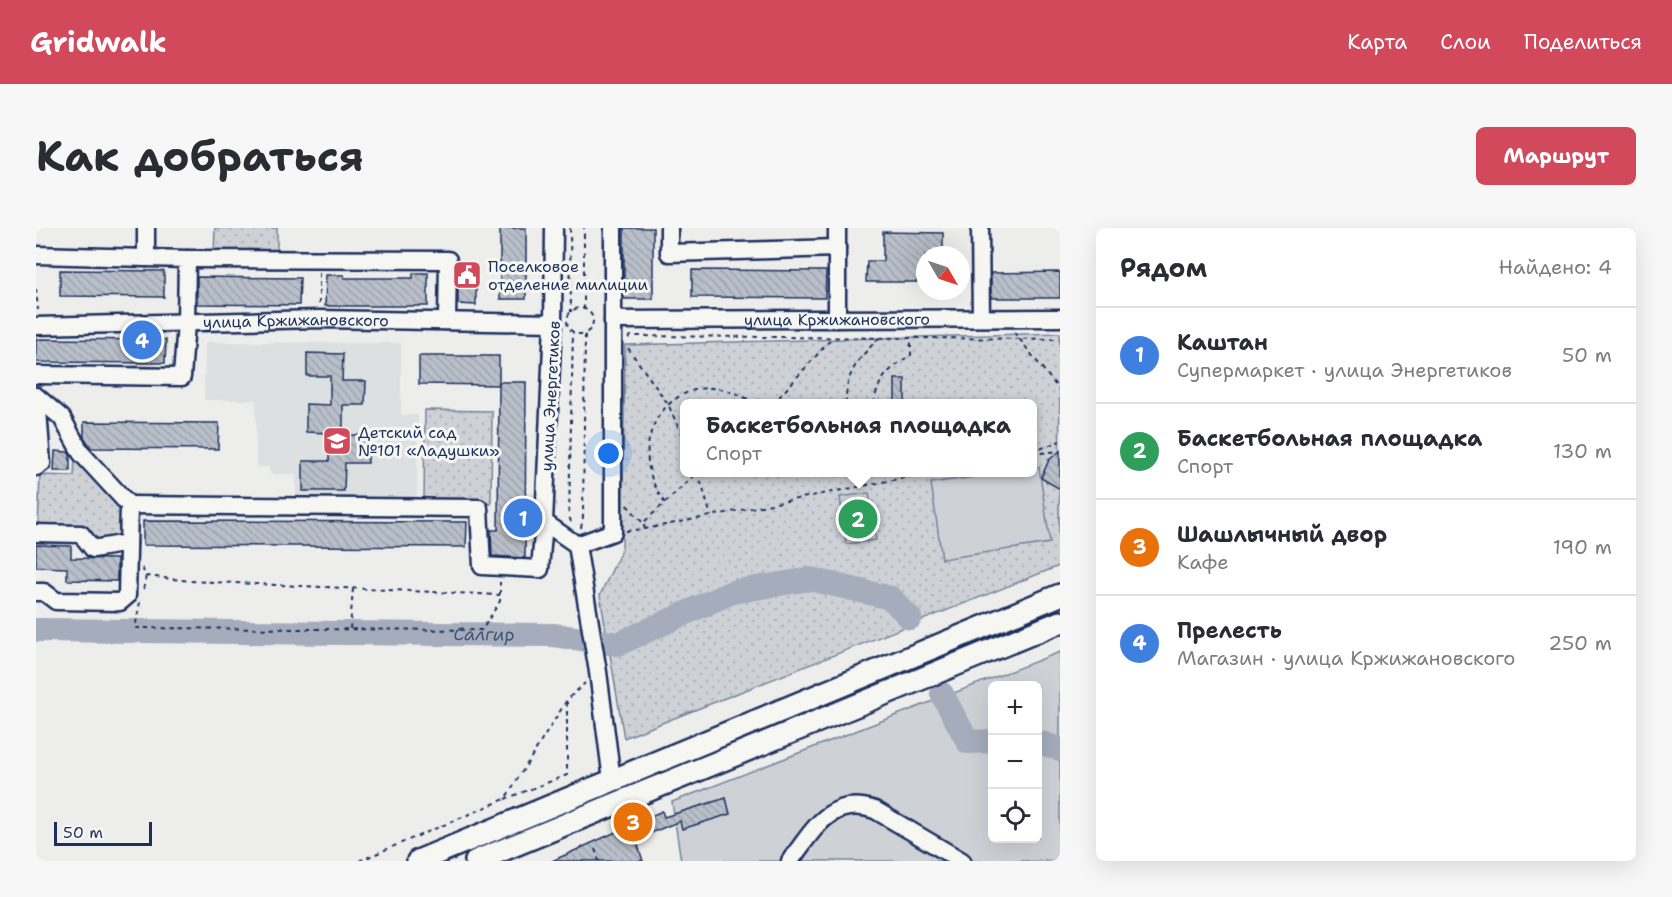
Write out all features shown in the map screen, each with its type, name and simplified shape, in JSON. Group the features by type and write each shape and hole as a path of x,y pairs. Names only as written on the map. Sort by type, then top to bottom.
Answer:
{"main road":[{"path":"1031,607 1060,586"},
{"path":"418,861 1060,595"},
{"path":"476,861 1060,622"}],"street":[{"path":"146,228 147,258"},
{"name":"улица Энергетиков","path":"498,567 540,569 554,323 554,228"},
{"path":"577,545 613,532 613,228"},
{"path":"669,228 669,253 837,248"},
{"path":"837,228 837,319"},
{"path":"980,228 981,317"},
{"path":"36,255 187,260 448,261 447,321"},
{"path":"36,375 182,377 187,260"},
{"name":"улица Кржижановского","path":"613,320 1060,318"},
{"name":"улица Кржижановского","path":"38,326 319,319 554,323"},
{"path":"36,397 42,463 36,467"},
{"path":"36,397 62,418 81,453 129,505 127,596 120,602 56,601 44,592 36,592"},
{"path":"129,505 479,508 482,566 498,567"},
{"path":"544,522 577,545 598,672 612,780"},
{"path":"36,533 81,534 93,549 128,543"},
{"path":"790,861 822,819 833,812 860,805 875,810 958,860"},
{"path":"496,861 517,844"}],"path":[{"path":"570,228 571,312 567,325 573,332 579,334 590,329 592,321 589,313 578,309 571,312"},
{"path":"584,228 584,310"},
{"path":"319,261 319,319"},
{"path":"36,289 38,326"},
{"path":"1005,318 1060,392"},
{"path":"777,399 833,337 837,319"},
{"path":"573,332 569,516 577,545"},
{"path":"577,545 583,517 585,333"},
{"path":"680,431 668,404 623,341 632,336 1060,339"},
{"path":"846,399 846,388 851,372 880,337"},
{"path":"874,399 883,376 911,355 911,338"},
{"path":"665,503 657,492 646,455 648,436 657,417 668,404 681,395 700,388 733,391 747,399"},
{"path":"1037,451 1060,441"},
{"path":"1037,453 1060,451"},
{"path":"643,523 693,477"},
{"path":"699,477 711,516"},
{"path":"613,532 645,529 909,477"},
{"path":"624,501 643,523 645,529"},
{"path":"142,568 146,576 135,627 482,630 500,600 498,567"},
{"path":"146,576 190,581 501,595"},
{"path":"350,629 353,588"},
{"path":"505,799 567,700 598,672"},
{"path":"359,861 567,775 567,700"},
{"path":"595,849 600,861"}],"shaded area":[{"path":"215,228 277,228 277,256 214,255"},
{"path":"1060,333 1059,566 624,738 600,595 622,549 625,345"},
{"name":"Детский сад №101 «Ладушки»","path":"205,342 401,343 401,415 418,415 417,498 296,497 296,474 270,474 269,467 256,467 256,400 204,400"},
{"path":"425,410 492,411 491,504 424,504"},
{"path":"75,456 128,513 127,535 115,547 38,530 40,475 74,476"},
{"path":"1037,467 1039,467 1050,543 942,559 931,483 974,477 1037,477"},
{"path":"869,493 876,540 846,544 840,497"},
{"path":"1060,652 1060,861 681,861 672,802"}],"building":[{"path":"500,228 526,228 526,299 500,299"},
{"path":"624,228 653,228 653,299 624,299"},
{"path":"883,232 943,233 943,246 916,246 916,282 866,282 867,261 883,261"},
{"path":"60,270 164,271 164,297 60,296"},
{"path":"692,270 826,271 825,298 692,297"},
{"path":"1060,272 1060,298 991,298 991,273"},
{"path":"413,273 428,273 428,306 325,306 326,275 344,275 344,278 413,278"},
{"path":"197,277 300,278 299,305 197,304"},
{"path":"458,282 476,283 476,305 458,304"},
{"path":"36,339 166,340 165,363 36,362"},
{"path":"307,353 343,354 342,381 366,381 365,405 343,405 343,435 368,435 368,463 345,463 344,491 303,491 303,461 329,461 329,433 306,432 306,404 330,405 330,376 307,376"},
{"path":"419,356 499,356 499,385 419,384"},
{"path":"895,379 905,379 905,399 895,399"},
{"path":"499,382 526,382 525,558 492,556 491,530 498,530"},
{"path":"84,422 219,423 218,449 91,448 84,437"},
{"path":"55,451 68,452 70,471 54,471"},
{"path":"1060,451 1060,489 1041,478 1049,460"},
{"path":"143,521 467,522 466,547 143,545"},
{"path":"36,545 71,546 71,558 117,559 117,581 67,580 67,568 36,567"},
{"path":"726,798 730,814 682,829 680,821 636,839 643,861 552,861 662,811 664,817"}],"waterway":[{"name":"Салгир","path":"36,630 553,635 618,644 732,592 810,579 891,598 910,618"},
{"name":"Салгир","path":"942,694 968,742 988,741"},
{"name":"Салгир","path":"1042,743 1060,749"}],"place":[{"name":"Поселковое отделение милиции","path":"467,275"},
{"name":"Прелесть","path":"142,340"},
{"name":"Детский сад №101 «Ладушки»","path":"337,441"},
{"name":"Каштан","path":"523,518"},
{"name":"Баскетбольная площадка","path":"858,519"},
{"name":"Шашлычный двор","path":"633,822"}]}
